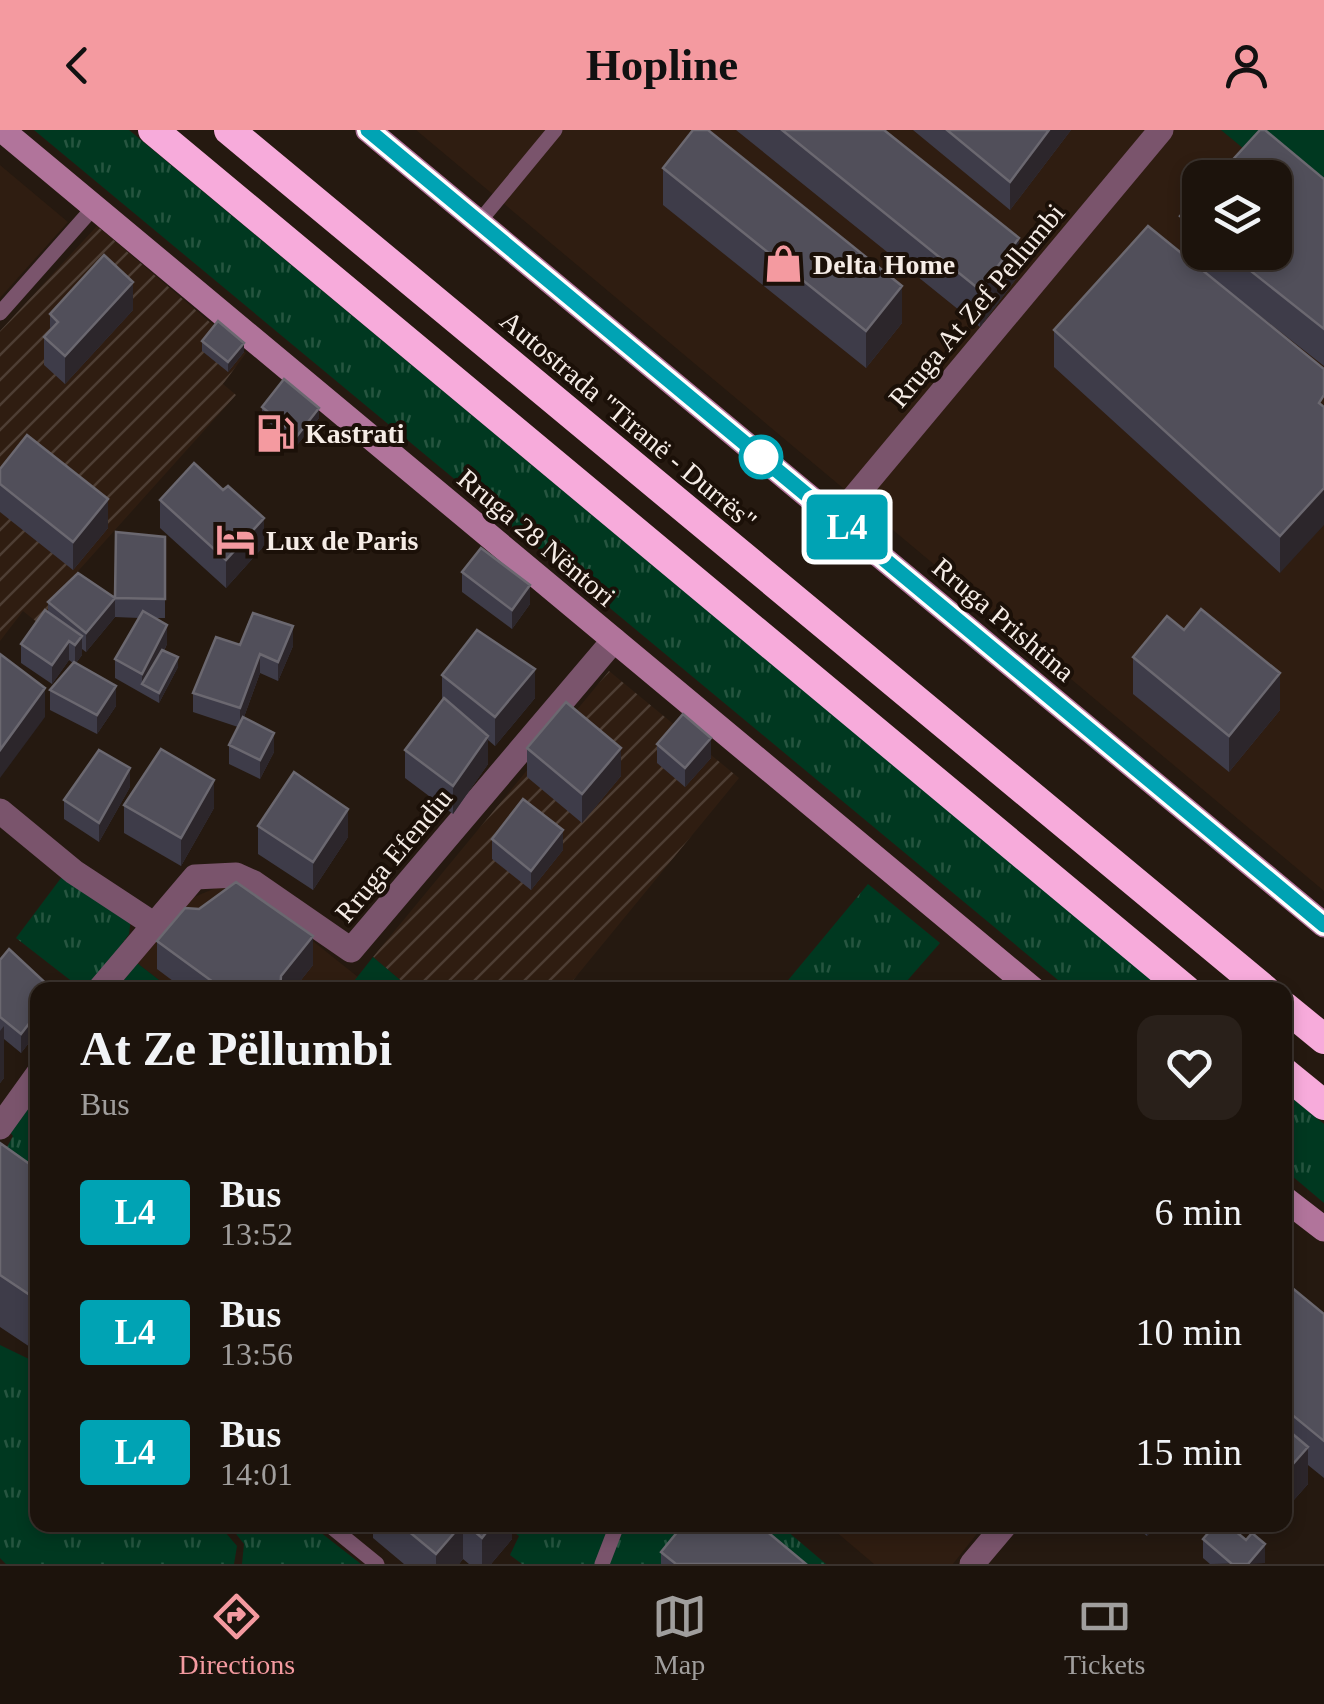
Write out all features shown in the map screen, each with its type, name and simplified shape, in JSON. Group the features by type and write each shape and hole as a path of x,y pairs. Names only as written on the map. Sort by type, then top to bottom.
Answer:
{"highway":[{"path":"153,130 1176,982"},
{"name":"Autostrada \"Tiranë - Durrës\"","path":"229,130 1255,982"},
{"path":"1292,1013 1324,1039"},
{"path":"1292,1079 1324,1105"}],"main road":[{"name":"Rruga 28 Nëntori","path":"2,130 1024,982"},
{"name":"Rruga Prishtina","path":"368,130 1324,924"},
{"path":"1292,1204 1324,1229"}],"street":[{"name":"Rruga At Zef Pellumbi","path":"837,518 1161,130"},
{"name":"Rruga Efendiu","path":"105,982 194,877 236,875 254,883 352,950 614,640"},
{"path":"0,811 74,872 153,924"},
{"path":"0,1127 30,1085"},
{"path":"972,1564 998,1532"}],"lane":[{"path":"480,222 555,130"},
{"path":"0,313 94,206"},
{"path":"338,1532 377,1564"},
{"path":"602,1564 614,1532"}],"shaded area":[{"path":"416,130 1324,130 1324,891"},
{"path":"0,165 68,222 0,298"},
{"path":"97,226 246,353 223,384 236,395 62,589 43,627 23,611 0,641 0,331"},
{"path":"609,671 739,778 572,982 403,982 373,957"},
{"path":"223,885 279,914 358,977 354,982 162,982 137,963 189,899"},
{"path":"836,1532 978,1532 953,1564 874,1564"}],"green space":[{"path":"34,130 129,130 1154,982 1060,982"},
{"path":"1221,130 1324,130 1324,215 1292,189 1292,160 1257,160"},
{"path":"64,874 131,918 129,934 95,982 73,982 16,938"},
{"path":"868,884 940,943 906,982 787,982"},
{"path":"373,957 403,982 353,982"},
{"path":"137,963 162,982 122,982"},
{"path":"1292,1098 1324,1124 1324,1203 1292,1176"},
{"path":"30,1100 30,1193 5,1151 13,1136 9,1131"},
{"path":"0,1345 30,1360 30,1532 225,1532 237,1546 234,1564 6,1564 0,1558"},
{"path":"235,1532 320,1532 361,1564 242,1564 244,1544"},
{"path":"514,1532 606,1532 595,1564 522,1564 510,1555 519,1536"},
{"path":"620,1532 697,1532 673,1564 608,1564"},
{"path":"725,1532 788,1532 826,1564 763,1564"}],"building":[{"path":"693,130 708,130 902,286 866,331 663,168"},
{"path":"782,130 884,130 1019,238 980,290"},
{"path":"947,130 1049,130 1010,182"},
{"path":"1260,130 1265,130 1324,179 1324,329 1250,270 1292,270 1292,160 1232,160"},
{"path":"1148,226 1182,254 1182,270 1202,270 1324,369 1324,395 1319,403 1324,407 1324,488 1280,536 1054,330"},
{"path":"104,255 133,282 65,356 44,337 58,322 50,314"},
{"path":"218,321 244,343 228,362 202,341"},
{"path":"284,379 319,408 297,436 262,407"},
{"path":"27,435 108,499 73,542 0,484 0,469"},
{"path":"194,463 223,490 228,486 264,518 226,560 160,500"},
{"path":"116,532 165,537 165,599 115,598"},
{"path":"481,548 530,585 512,610 462,572"},
{"path":"78,573 115,598 86,633 48,602"},
{"path":"1201,609 1280,673 1229,736 1133,657 1167,616 1184,630"},
{"path":"45,610 82,636 75,645 69,641 52,665 21,644"},
{"path":"143,611 167,625 142,674 115,659"},
{"path":"253,613 293,626 278,662 260,654 240,708 193,693 216,637 240,645"},
{"path":"477,630 535,669 495,717 442,675"},
{"path":"162,650 178,657 159,693 142,684"},
{"path":"0,654 45,688 0,750"},
{"path":"74,662 116,686 97,715 50,690"},
{"path":"444,698 488,736 453,786 405,750"},
{"path":"566,702 621,748 582,794 527,748"},
{"path":"683,714 711,738 685,768 657,744"},
{"path":"243,717 274,733 260,760 229,745"},
{"path":"161,749 214,780 181,838 124,805"},
{"path":"99,750 130,768 99,823 64,800"},
{"path":"294,772 348,809 313,862 258,826"},
{"path":"523,799 563,830 531,871 492,839"},
{"path":"236,882 313,936 281,976 281,982 213,982 157,941 185,908 199,909"},
{"path":"9,949 44,982 30,982 30,1022 21,1034 0,1017 0,960"},
{"path":"0,1143 30,1164 30,1295 0,1275"},
{"path":"1292,1288 1324,1314 1324,1441 1292,1415"},
{"path":"1292,1433 1308,1447 1292,1465"},
{"path":"409,1532 455,1532 436,1554"},
{"path":"677,1532 767,1532 806,1564 676,1564 661,1552"},
{"path":"1209,1532 1236,1532 1246,1540 1252,1533 1265,1544 1248,1564 1232,1564 1203,1539"}],"bus line":[{"name":"L4","path":"368,130 1324,925"}],"place":[{"name":"Delta Home","path":"783,264"},
{"name":"Kastrati","path":"275,433"},
{"name":"Lux de Paris","path":"236,540"}]}
